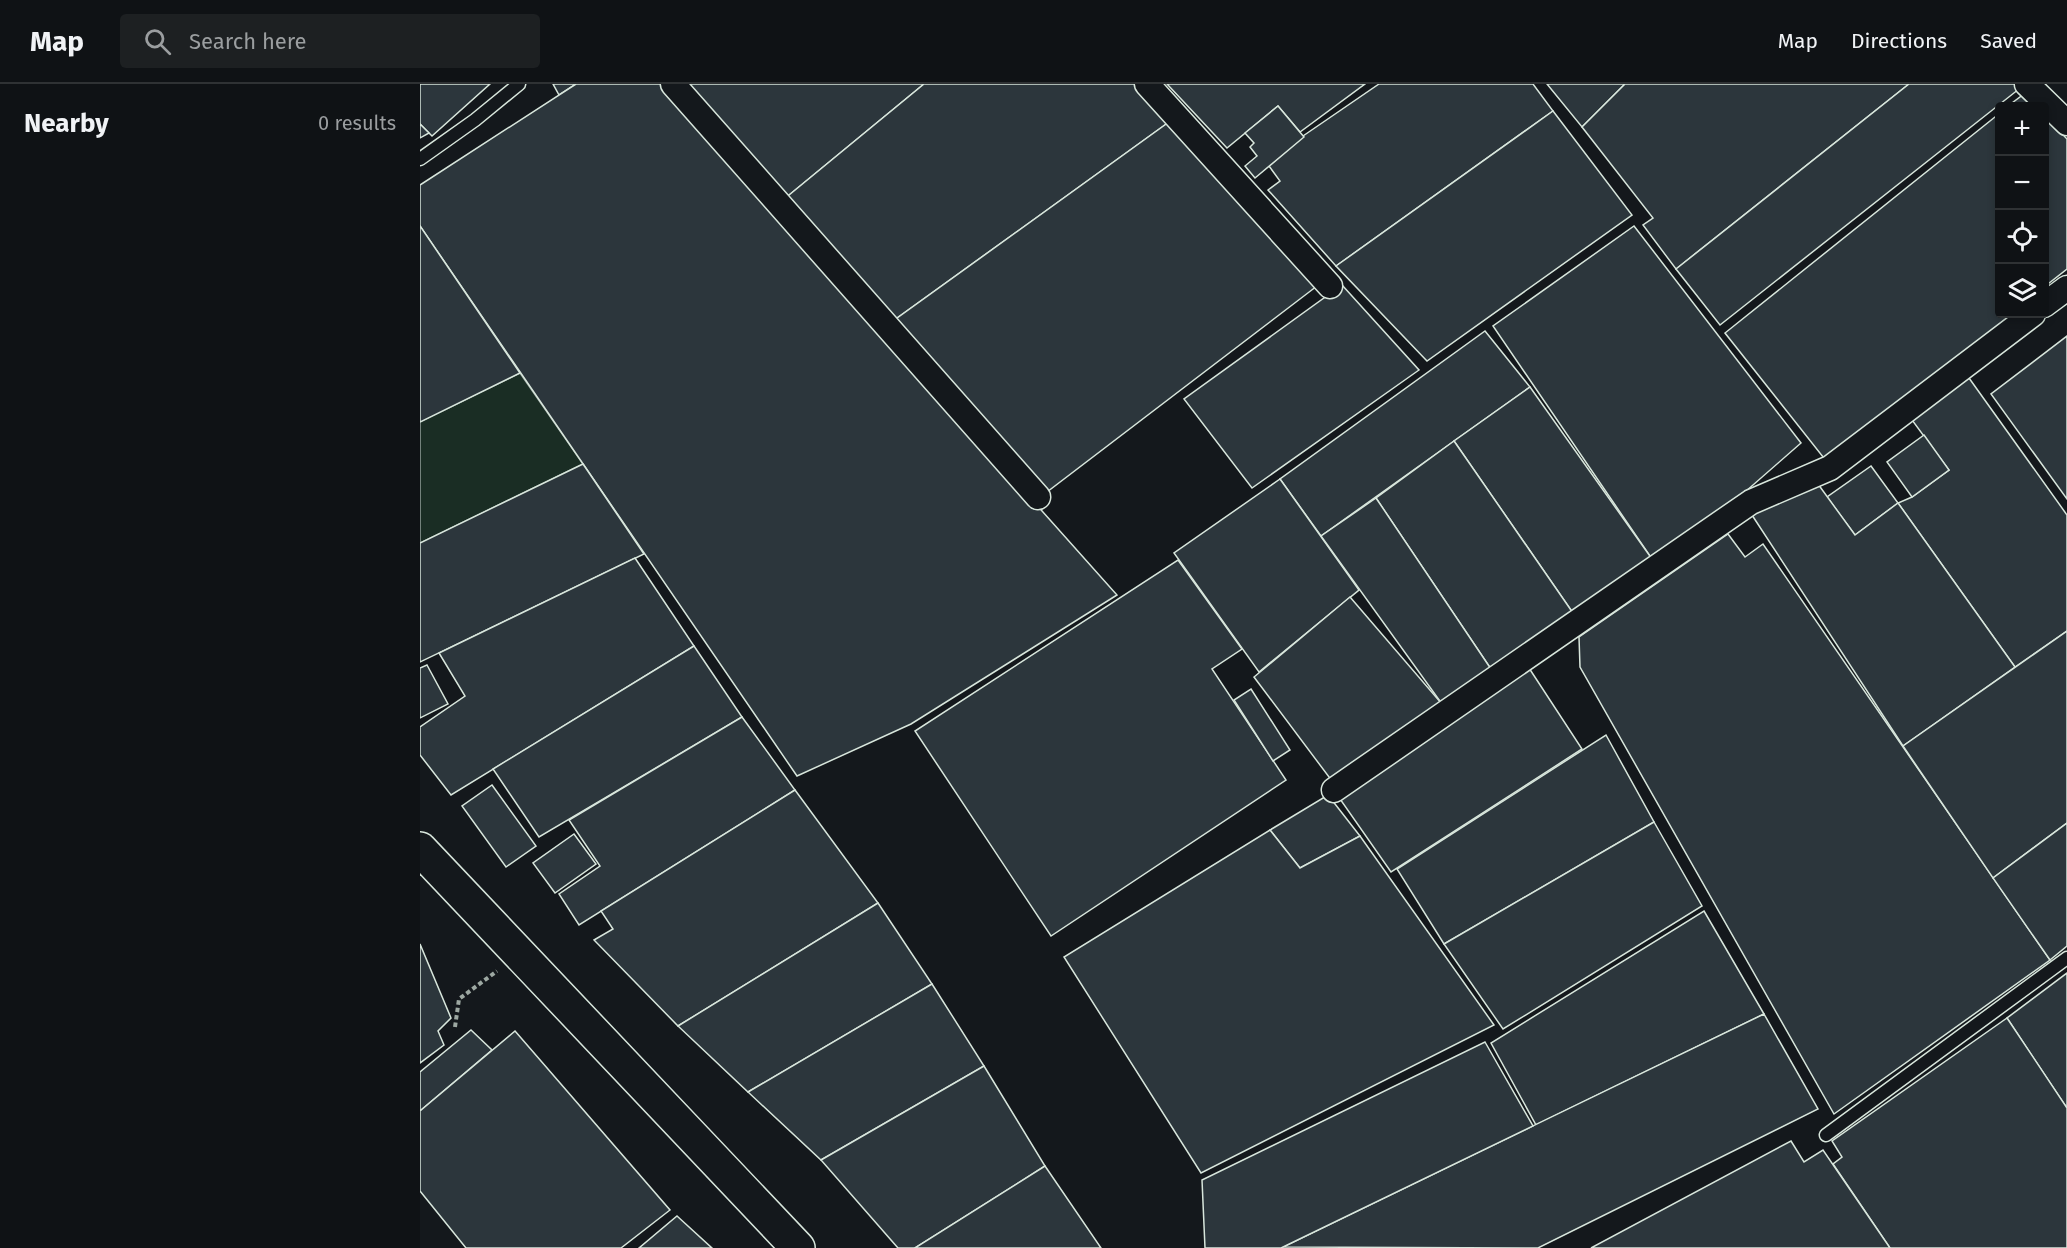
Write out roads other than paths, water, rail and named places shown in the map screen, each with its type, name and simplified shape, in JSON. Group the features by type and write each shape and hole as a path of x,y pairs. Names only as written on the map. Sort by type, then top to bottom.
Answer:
{"main road":[{"path":"420,849 798,1248"}],"street":[{"path":"673,84 1038,497"},
{"path":"1147,84 1330,286"},
{"path":"2041,89 2067,123"},
{"path":"2049,301 2067,288"},
{"path":"1334,790 1751,502 1830,468 2028,318"}],"lane":[{"path":"420,159 475,120 519,84"},
{"path":"1826,1135 2067,958"}]}
